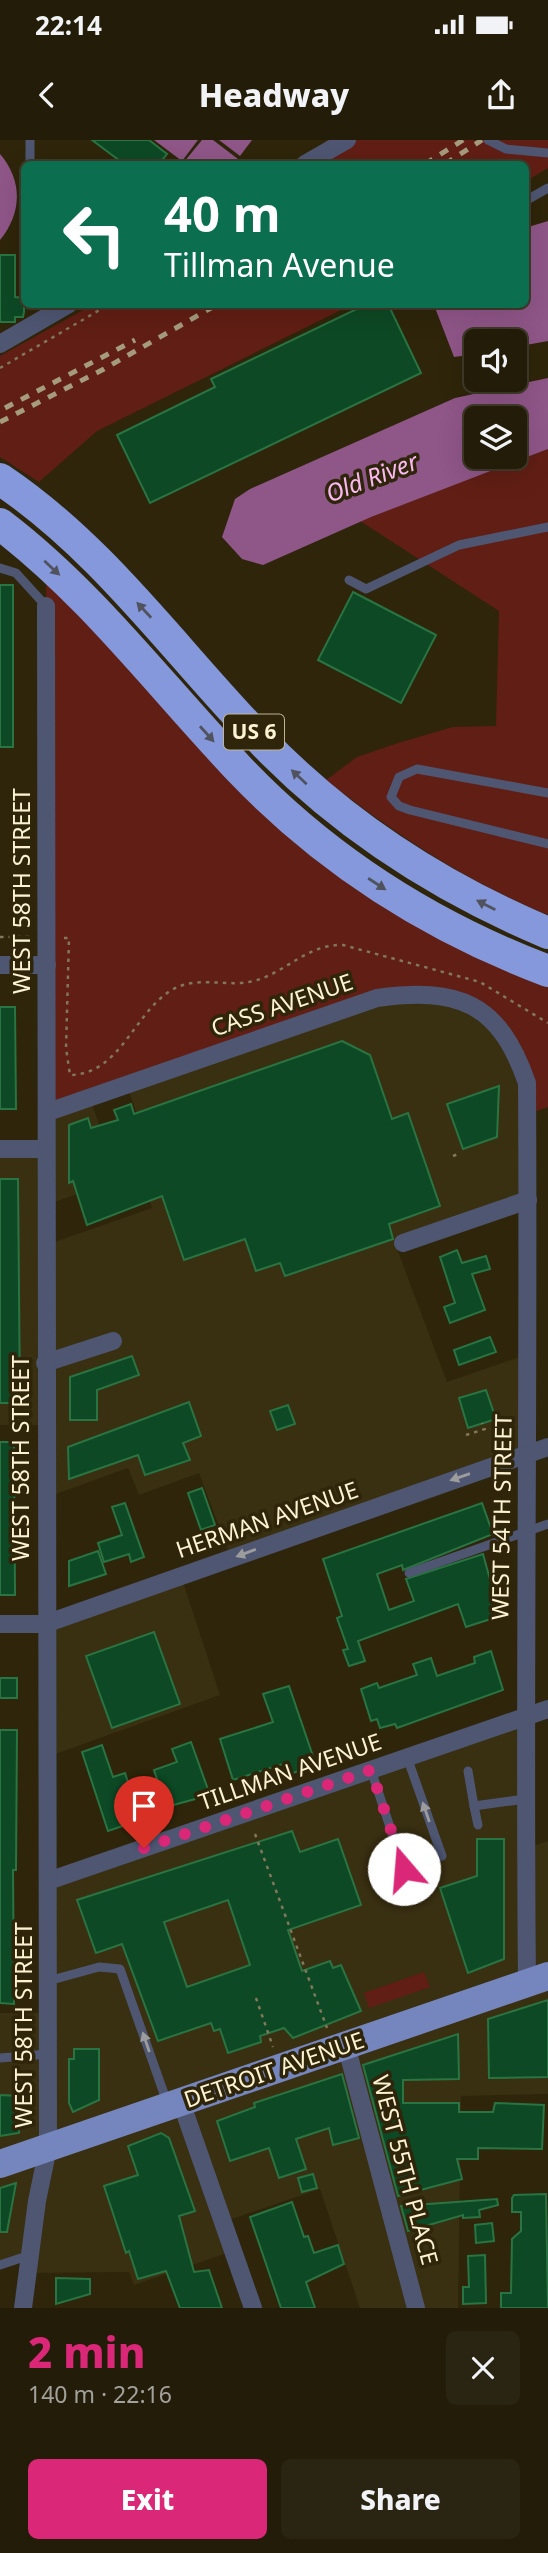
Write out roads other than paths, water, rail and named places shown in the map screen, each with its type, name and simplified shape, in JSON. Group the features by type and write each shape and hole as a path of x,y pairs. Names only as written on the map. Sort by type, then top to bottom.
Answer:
{"highway":[{"name":"US 6","path":"0,479 52,519 96,559 257,736 321,796 383,845 433,877 548,933"},
{"name":"US 6","path":"0,524 80,594 242,773 311,835 360,873 442,924 548,971"}],"main road":[{"name":"DETROIT AVENUE","path":"0,2164 174,2104 337,2037 538,1979"}],"street":[{"path":"310,161 347,140"},
{"path":"0,344 61,308"},
{"name":"WEST 58TH STREET","path":"23,2308 48,2148 45,1624 45,1149 48,1112 46,606"},
{"path":"0,965 47,965"},
{"name":"CASS AVENUE","path":"48,1112 377,998 419,993 443,995 463,1002 498,1026 517,1054"},
{"name":"WEST 54TH STREET","path":"517,1054 527,1083 525,1799 538,1979"},
{"path":"0,1149 45,1149"},
{"path":"403,1243 528,1200"},
{"path":"45,1363 113,1341"},
{"name":"HERMAN AVENUE","path":"0,1624 45,1624 548,1447"},
{"name":"TILLMAN AVENUE","path":"48,1881 548,1709"},
{"name":"WEST 55TH PLACE","path":"337,2037 416,2308"},
{"path":"174,2104 253,2308"}],"lane":[{"path":"30,140 30,161"},
{"path":"488,140 506,149 548,153"},
{"path":"529,199 548,188"},
{"path":"349,580 366,589 459,545 548,527"},
{"path":"0,568 16,573 46,606"},
{"path":"548,793 417,769 400,777 391,797 399,806 410,810 548,844"},
{"path":"409,1573 548,1524"},
{"path":"371,1770 404,1869 442,1856 407,1757"},
{"path":"468,1771 478,1825"},
{"path":"474,1806 525,1799"},
{"path":"48,1981 99,1967 120,1969 174,2104"},
{"path":"0,2058 48,2054"},
{"path":"0,2265 30,2255"}],"water":[{"path":"154,140 198,140 182,161"},
{"path":"202,140 213,140 238,159 236,161 185,161"},
{"path":"219,140 252,140 240,156"},
{"path":"0,154 13,175 17,197 13,219 0,240"},
{"path":"548,221 548,341 527,345 527,329 464,329 464,356 454,357 435,308 529,308 529,227"},
{"name":"Old River","path":"548,378 548,449 527,457 527,406 464,406 464,469 496,469 371,517 263,565 242,559 222,537 235,499 250,489 455,398 483,392 527,392 527,383"}],"railway":[{"path":"430,161 463,140"},
{"path":"450,161 482,140"},
{"path":"0,422 104,369 211,308"},
{"path":"5,408 135,340"}]}
